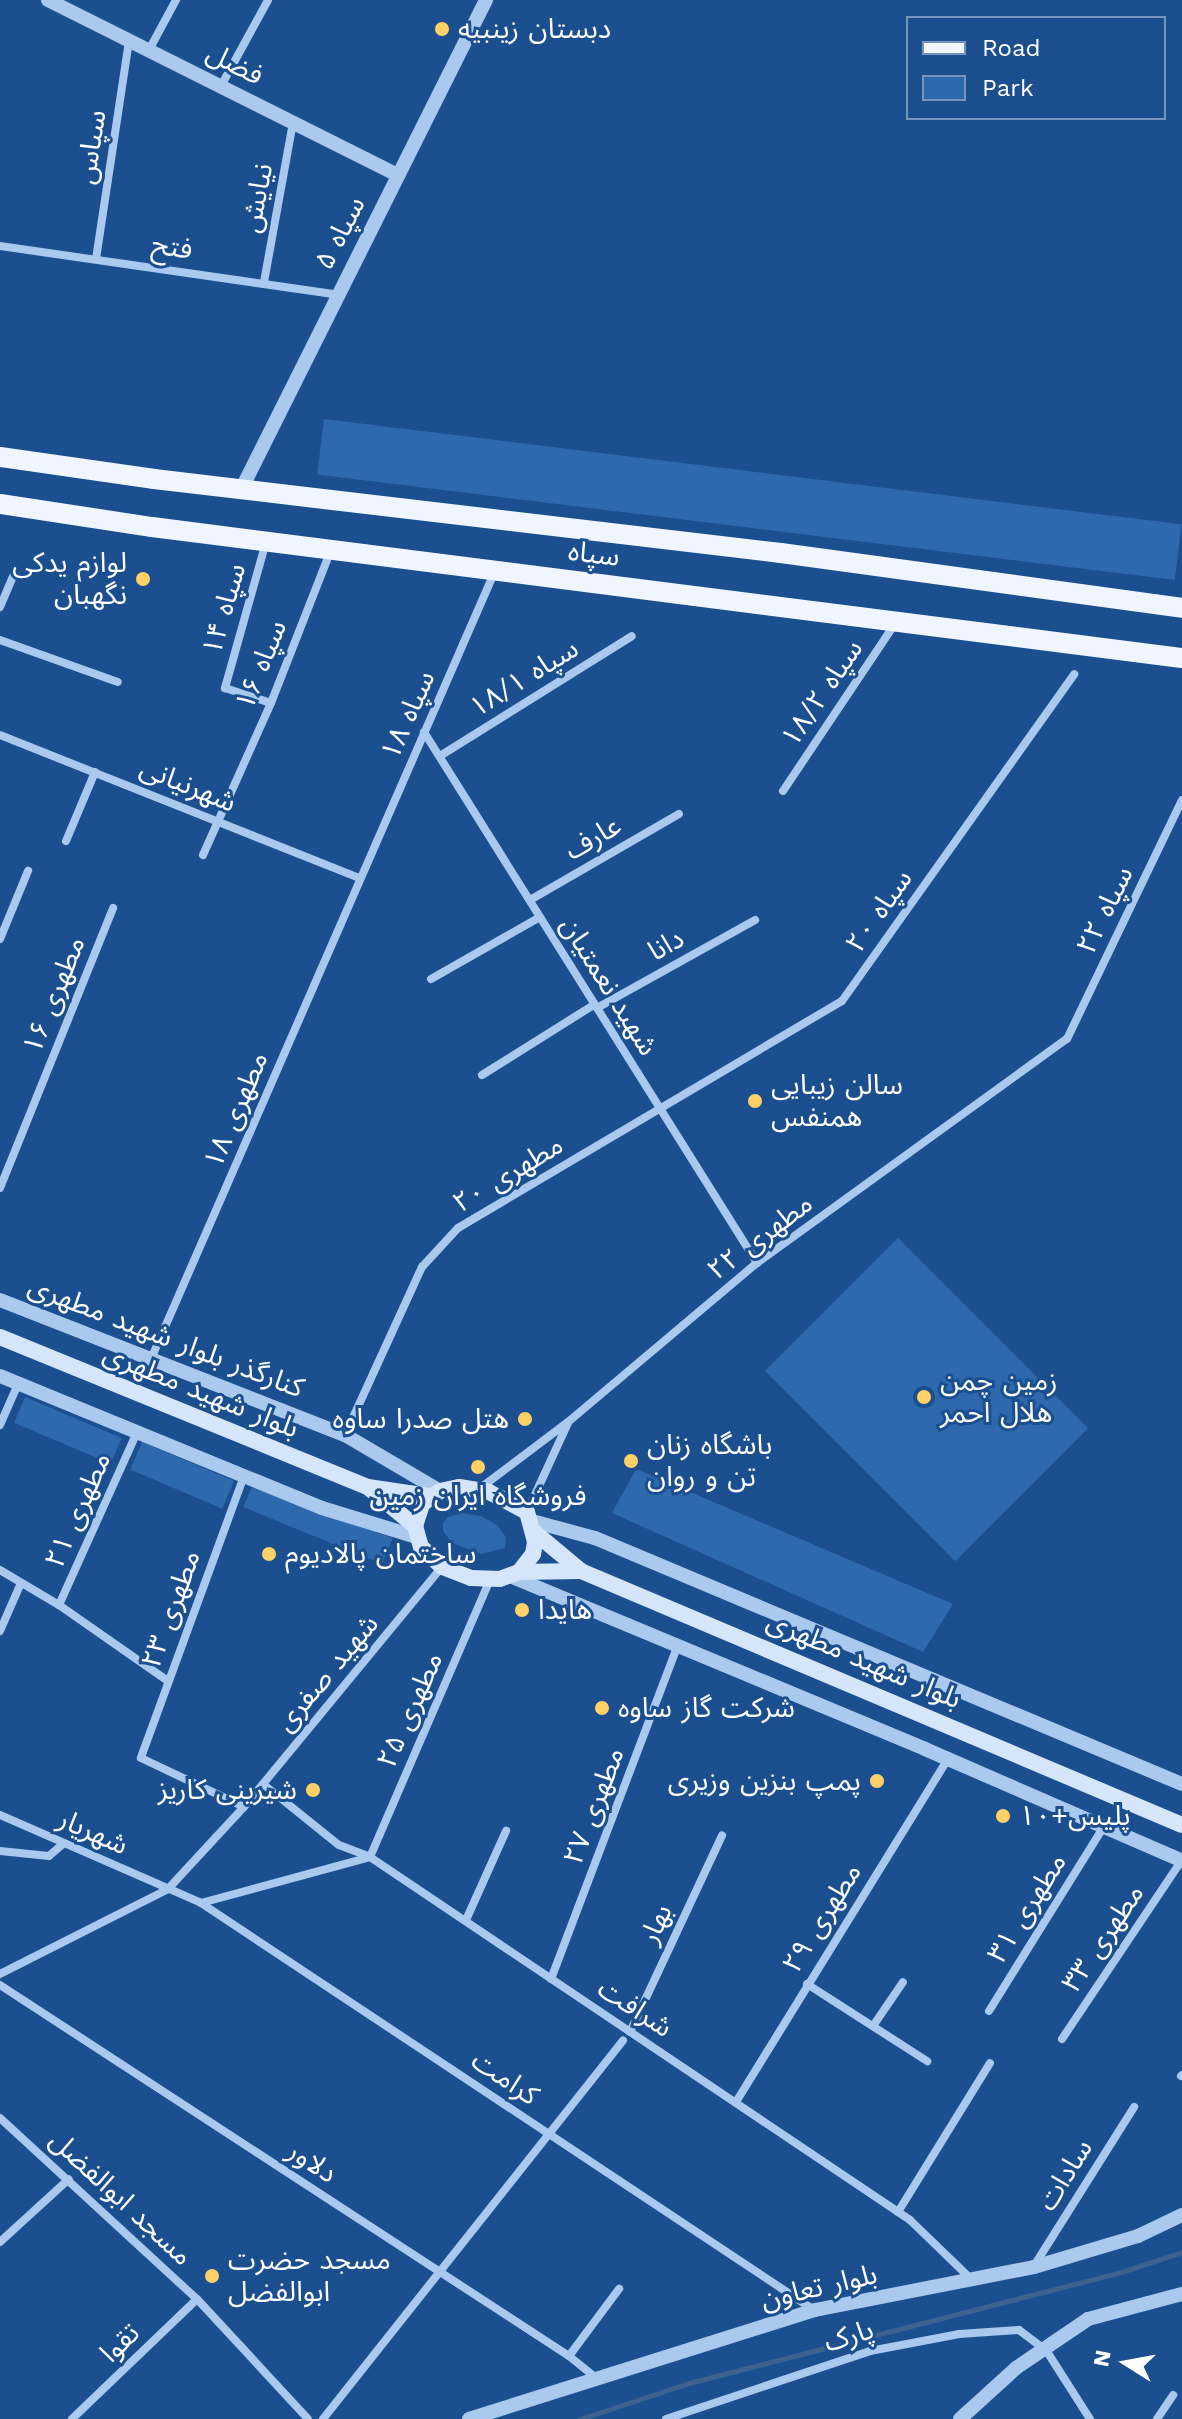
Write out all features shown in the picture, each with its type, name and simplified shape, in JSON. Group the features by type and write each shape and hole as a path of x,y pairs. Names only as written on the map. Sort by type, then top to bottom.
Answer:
{"main road":[{"name":"سپاه","path":"0,457 241,490 781,553 1182,608"},
{"name":"سپاه","path":"0,504 1182,658"},
{"name":"بلوار شهید مطهری","path":"0,1337 368,1487 435,1494"},
{"path":"368,1487 416,1532 427,1555 461,1576 490,1580 515,1574 533,1554 531,1521"},
{"path":"416,1532 416,1514 435,1494 459,1487 479,1489 531,1521 581,1571"},
{"name":"بلوار شهید مطهری","path":"515,1574 581,1571 1182,1825"}],"street":[{"name":"فضل","path":"48,0 398,175"},
{"path":"149,50 176,0"},
{"path":"221,86 268,0"},
{"name":"سپاه ۵","path":"241,490 486,0"},
{"name":"سپاس","path":"96,259 129,40"},
{"name":"نیایش","path":"264,282 293,123"},
{"name":"فتح","path":"0,246 338,295"},
{"name":"سپاه ۱۴","path":"266,541 225,688 271,703"},
{"name":"سپاه ۱۶","path":"203,855 271,703 331,549"},
{"name":"سپاه ۱۸","path":"360,878 495,570"},
{"path":"0,607 13,577"},
{"name":"سپاه ۱۸/۲","path":"783,791 897,621"},
{"name":"سپاه ۱۸/۱","path":"440,756 632,636"},
{"path":"0,640 118,682"},
{"name":"سپاه ۲۰","path":"661,1110 842,1001 1074,674"},
{"name":"شهید نعمتیان","path":"424,732 757,1263"},
{"name":"شهرنیانی","path":"0,735 360,878"},
{"path":"66,841 95,772"},
{"name":"سپاه ۲۲","path":"1067,1039 1182,800"},
{"name":"عارف","path":"530,900 679,814"},
{"path":"0,939 28,871"},
{"name":"مطهری ۱۸","path":"151,1359 360,878"},
{"name":"مطهری ۱۶","path":"0,1188 113,908"},
{"path":"431,979 540,917"},
{"name":"دانا","path":"482,1075 596,1006 755,920"},
{"name":"مطهری ۲۲","path":"531,1521 568,1422 757,1263 1067,1039"},
{"name":"مطهری ۲۰","path":"345,1435 422,1267 458,1228 661,1110"},
{"name":"کنارگذر بلوار شهید مطهری","path":"0,1300 345,1435 435,1494"},
{"path":"0,1376 322,1508 416,1532"},
{"path":"0,1425 18,1384"},
{"path":"479,1489 568,1422"},
{"name":"مطهری ۲۱","path":"59,1605 137,1432"},
{"name":"مطهری ۲۳","path":"244,1476 141,1758 244,1807"},
{"path":"531,1521 595,1538 1182,1784"},
{"name":"شهید صفری","path":"168,1889 244,1807 442,1567"},
{"path":"0,1570 59,1605 168,1681"},
{"path":"515,1574 677,1648 948,1759 1182,1861"},
{"name":"مطهری ۲۵","path":"370,1857 490,1580"},
{"name":"مطهری ۲۱","path":"0,1631 21,1583"},
{"name":"مطهری ۲۷","path":"551,1979 677,1648"},
{"name":"مطهری ۲۹","path":"736,2102 948,1759"},
{"name":"شرافت","path":"263,1784 339,1845 370,1857 466,1920 898,2212 973,2281"},
{"name":"شهریار","path":"0,1815 168,1889"},
{"name":"مطهری ۳۱","path":"989,2011 1103,1828"},
{"path":"466,1920 506,1831"},
{"name":"بهار","path":"630,2032 722,1836"},
{"path":"0,1851 49,1856 63,1844"},
{"path":"201,1903 370,1857"},
{"name":"مطهری ۳۳","path":"1062,2039 1182,1861"},
{"path":"0,1974 168,1889"},
{"name":"کرامت","path":"168,1889 201,1903 815,2310"},
{"path":"873,2026 903,1982"},
{"path":"807,1984 927,2061"},
{"name":"دلاور","path":"0,1985 569,2356 597,2380"},
{"path":"323,2419 623,2041"},
{"path":"898,2212 990,2063"},
{"name":"سادات","path":"1034,2267 1134,2107"},
{"name":"مسجد ابوالفضل","path":"0,2118 197,2299 305,2418"},
{"path":"0,2242 69,2179"},
{"name":"بلوار تعاون","path":"469,2419 815,2310 1034,2267 1138,2236 1182,2215"},
{"path":"1138,2236 1182,2225"},
{"path":"569,2356 619,2289"},
{"path":"960,2419 1016,2368 1088,2319 1182,2294"},
{"name":"تقوا","path":"72,2419 197,2299"},
{"name":"پارک","path":"666,2419 870,2351 942,2336 1019,2330 1046,2350"},
{"path":"1046,2350 1090,2419"},
{"path":"1157,2419 1173,2395"}],"green space":[{"path":"324,419 1182,524 1175,580 317,475"},
{"name":"زمین چمن هلال احمر","path":"898,1238 1088,1428 955,1561 765,1371"},
{"path":"25,1397 122,1438 111,1464 14,1423"},
{"path":"142,1442 234,1481 222,1509 130,1470"},
{"path":"636,1469 953,1604 923,1652 612,1513"},
{"path":"252,1487 393,1538 382,1564 243,1507"},
{"path":"462,1513 481,1516 497,1525 506,1537 505,1548 481,1554 452,1543 443,1531 443,1523 448,1517"}],"waterway":[{"path":"580,2419 689,2383 1124,2271 1182,2252"}],"place":[{"name":"دبستان زینبیه","path":"442,29"},
{"name":"لوازم یدکی نگهبان","path":"143,579"},
{"name":"سالن زيبايى همنفس","path":"755,1101"},
{"name":"زمین چمن هلال احمر","path":"924,1397"},
{"name":"هتل صدرا ساوه","path":"525,1419"},
{"name":"باشگاه زنان تن و روان","path":"631,1461"},
{"name":"فروشگاه ایران زمین","path":"478,1467"},
{"name":"ساختمان پالادیوم","path":"269,1554"},
{"name":"هایدا","path":"522,1610"},
{"name":"شرکت گاز ساوه","path":"602,1708"},
{"name":"پمپ بنزین وزیری","path":"877,1781"},
{"name":"شیرینی کاریز","path":"313,1790"},
{"name":"پلیس+۱۰","path":"1003,1816"},
{"name":"مسجد حضرت ابوالفضل","path":"212,2276"}]}
